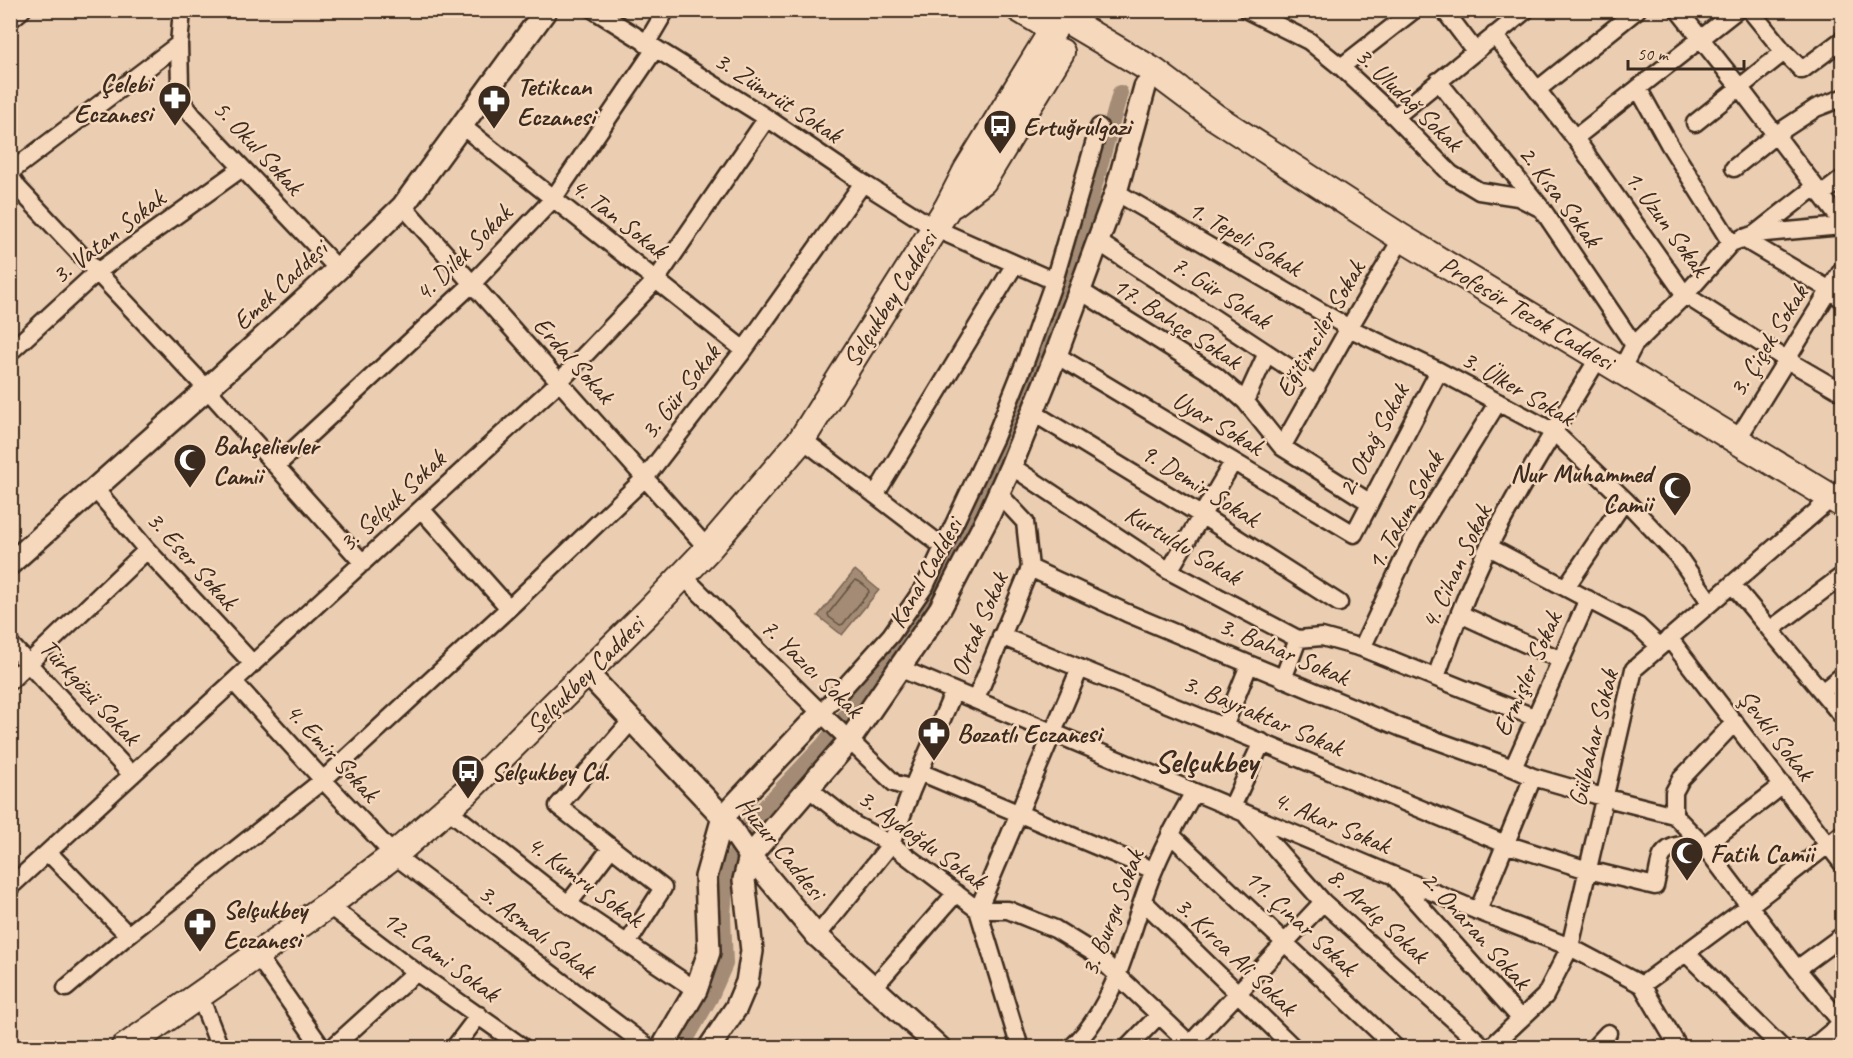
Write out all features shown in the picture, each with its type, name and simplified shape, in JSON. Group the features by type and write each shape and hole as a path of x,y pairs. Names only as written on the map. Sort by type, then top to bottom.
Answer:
{"main road":[{"path":"1019,10 1066,21 1155,72 1215,117"},
{"path":"1066,21 1145,87 1215,117"},
{"name":"Selçukbey Caddesi","path":"124,1047 257,956 394,855 447,809 587,673 708,549 802,439 941,218 983,181 1066,21"},
{"name":"Profesör Tezok Caddesi","path":"1215,117 1402,237 1837,501"}],"street":[{"path":"10,20 22,10"},
{"name":"5. Okul Sokak","path":"182,10 179,44 182,102 338,269"},
{"name":"Emek Caddesi","path":"10,564 207,389 403,206 546,10"},
{"name":"3. Zümrüt Sokak","path":"594,10 767,118 862,183 941,218 1015,264 1053,281"},
{"name":"4. Dilek Sokak","path":"276,466 472,284 553,199 650,47 666,10"},
{"name":"3. Uludağ Sokak","path":"1247,10 1309,41 1395,117 1451,174 1479,191 1518,197 1542,209"},
{"path":"1341,67 1414,10"},
{"path":"1444,10 1475,51"},
{"path":"1395,117 1526,10"},
{"path":"1537,90 1637,10"},
{"path":"1678,10 1842,224 1743,239"},
{"path":"1575,138 1737,10"},
{"path":"1750,10 1784,52 1802,70 1842,40"},
{"name":"1. Uzun Sokak","path":"1494,35 1575,138 1685,295 1842,393"},
{"path":"179,44 10,174 18,188 207,389 363,563"},
{"path":"1695,123 1784,52"},
{"name":"2. Kısa Sokak","path":"1438,81 1542,209 1634,345"},
{"name":"Kanal Caddesi","path":"709,1047 736,1008 747,982 752,951 744,880 750,856 849,741 940,609 988,517 1056,355 1116,192 1145,87"},
{"path":"1638,88 1669,144 1743,239 1836,294"},
{"path":"1734,168 1775,135 1816,108 1842,98"},
{"name":"3. Selçuk Sokak","path":"10,887 559,382 656,280 767,118"},
{"name":"4. Tan Sokak","path":"462,126 744,350"},
{"name":"Kanal Caddesi","path":"662,1047 696,990 709,952 706,877 727,822 891,635 925,586 995,437 1027,357 1053,281 1099,127"},
{"name":"3. Vatan Sokak","path":"10,352 97,272 242,168"},
{"path":"1621,370 1634,345 1743,239 1818,191 1842,179"},
{"name":"3. Gür Sokak","path":"128,935 323,780 645,478 744,350 862,183"},
{"name":"1. Tepeli Sokak","path":"1116,192 1348,328"},
{"name":"Erdal Sokak","path":"403,206 708,549"},
{"name":"Eğitimciler Sokak","path":"1282,447 1402,237"},
{"name":"7. Gür Sokak","path":"1097,241 1317,386"},
{"path":"875,495 1015,264"},
{"name":"3. Çiçek Sokak","path":"1737,440 1787,360 1836,294 1842,270"},
{"name":"17. Bahçe Sokak","path":"1079,290 1216,376 1245,401 1282,447 1370,502"},
{"name":"3. Ülker Sokak","path":"1348,328 1439,371 1554,432 1625,500 1677,555 1710,602"},
{"path":"1245,401 1267,353"},
{"name":"Uyar Sokak","path":"1056,355 1354,534"},
{"name":"4. Cihan Sokak","path":"1436,677 1489,547 1599,357"},
{"name":"2. Otağ Sokak","path":"1354,534 1439,371"},
{"name":"1. Takım Sokak","path":"1362,648 1413,539 1498,402"},
{"name":"9. Demir Sokak","path":"1032,412 1202,515 1339,603"},
{"path":"802,439 942,546"},
{"path":"1169,571 1233,462"},
{"name":"Kurtuldu Sokak","path":"1011,466 1169,571 1298,639"},
{"name":"3. Eser Sokak","path":"95,489 147,550 253,664"},
{"path":"998,493 1025,522 1030,568"},
{"path":"1566,587 1625,500"},
{"name":"Gülbahar Sokak","path":"1493,1046 1545,996 1570,947 1634,669 1710,602 1837,501"},
{"path":"421,509 509,608"},
{"name":"Şevkli Sokak","path":"1489,547 1664,642 1735,723 1842,863"},
{"path":"10,681 147,550"},
{"name":"Ortak Sokak","path":"976,699 1030,568"},
{"name":"3. Bahar Sokak","path":"1030,568 1127,613 1402,728 1533,777 1674,815"},
{"name":"7. Yazıcı Sokak","path":"682,575 894,783 912,789"},
{"path":"1770,630 1842,576"},
{"path":"1732,584 1842,716"},
{"name":"Ermişler Sokak","path":"1513,768 1587,599"},
{"path":"1460,614 1561,660"},
{"name":"3. Bayraktar Sokak","path":"1001,636 1505,844 1588,870 1655,886 1662,856 1674,847 1688,844 1704,846"},
{"path":"1283,678 1298,639 1322,637 1362,648 1536,718"},
{"name":"Türkgözü Sokak","path":"10,644 132,775"},
{"path":"1224,727 1249,665"},
{"name":"4. Akar Sokak","path":"899,668 1478,911 1570,947 1642,985"},
{"path":"1080,668 978,910 1008,910 1055,929 1094,953 1192,1046 1323,902"},
{"name":"Huzur Caddesi","path":"587,673 727,822 750,856 817,936 940,1047"},
{"path":"1822,692 1842,676"},
{"name":"4. Emir Sokak","path":"234,682 394,855"},
{"path":"817,936 891,844 954,691"},
{"path":"627,944 663,888 558,806 632,720"},
{"path":"1735,723 1681,779 1674,792 1674,815 1704,846 1797,969 1842,1023 1812,1047"},
{"path":"1238,810 1262,742"},
{"path":"920,772 1154,870"},
{"path":"1478,911 1533,777"},
{"path":"1704,846 1784,785"},
{"name":"3. Aydoğdu Sokak","path":"808,788 855,825 891,844 978,910 1020,1047"},
{"name":"3. Burgu Sokak","path":"1071,1047 1107,999 1154,870 1170,834 1194,792"},
{"name":"4. Kumru Sokak","path":"447,809 568,904 696,990"},
{"name":"8. Ardıç Sokak","path":"1238,810 1323,902 1493,1046"},
{"name":"11. Çınar Sokak","path":"1170,834 1396,1047"},
{"path":"1678,1047 1642,985 1842,834"},
{"path":"568,904 611,848"},
{"path":"48,852 128,935 66,988"},
{"name":"3. Asmalı Sokak","path":"394,855 649,1047"},
{"name":"2. Onaran Sokak","path":"1393,875 1520,1018"},
{"path":"874,987 956,893"},
{"name":"3. Kırca Ali Sokak","path":"1143,901 1294,1047"},
{"name":"12. Cami Sokak","path":"328,905 416,972 524,1047"},
{"path":"1797,969 1842,936"},
{"path":"1686,953 1782,1047"},
{"path":"257,956 322,1047"},
{"path":"332,1047 416,972"},
{"path":"199,994 220,1047"},
{"path":"454,1047 479,1015"},
{"path":"1127,1047 1160,1015"},
{"path":"1594,1047 1608,1033"}],"water":[{"path":"855,570 879,590 842,635 818,616"}],"waterway":[{"path":"681,1048 710,998 725,964 723,917 726,875 747,826 824,744 934,594 1006,442 1062,304 1120,93"}],"place":[{"name":"Çelebi Eczanesi","path":"175,127"},
{"name":"Tetikcan Eczanesi","path":"494,130"},
{"name":"Ertuğrulgazi","path":"1000,155"},
{"name":"Bahçelievler Camii","path":"190,489"},
{"name":"Nur Muhammed Camii","path":"1675,517"},
{"name":"Bozatlı Eczanesi","path":"934,762"},
{"name":"Selçukbey Cd.","path":"468,800"},
{"name":"Fatih Camii","path":"1687,882"},
{"name":"Selçukbey Eczanesi","path":"200,953"}],"district":[{"name":"Selçukbey","path":"1206,761"}]}
